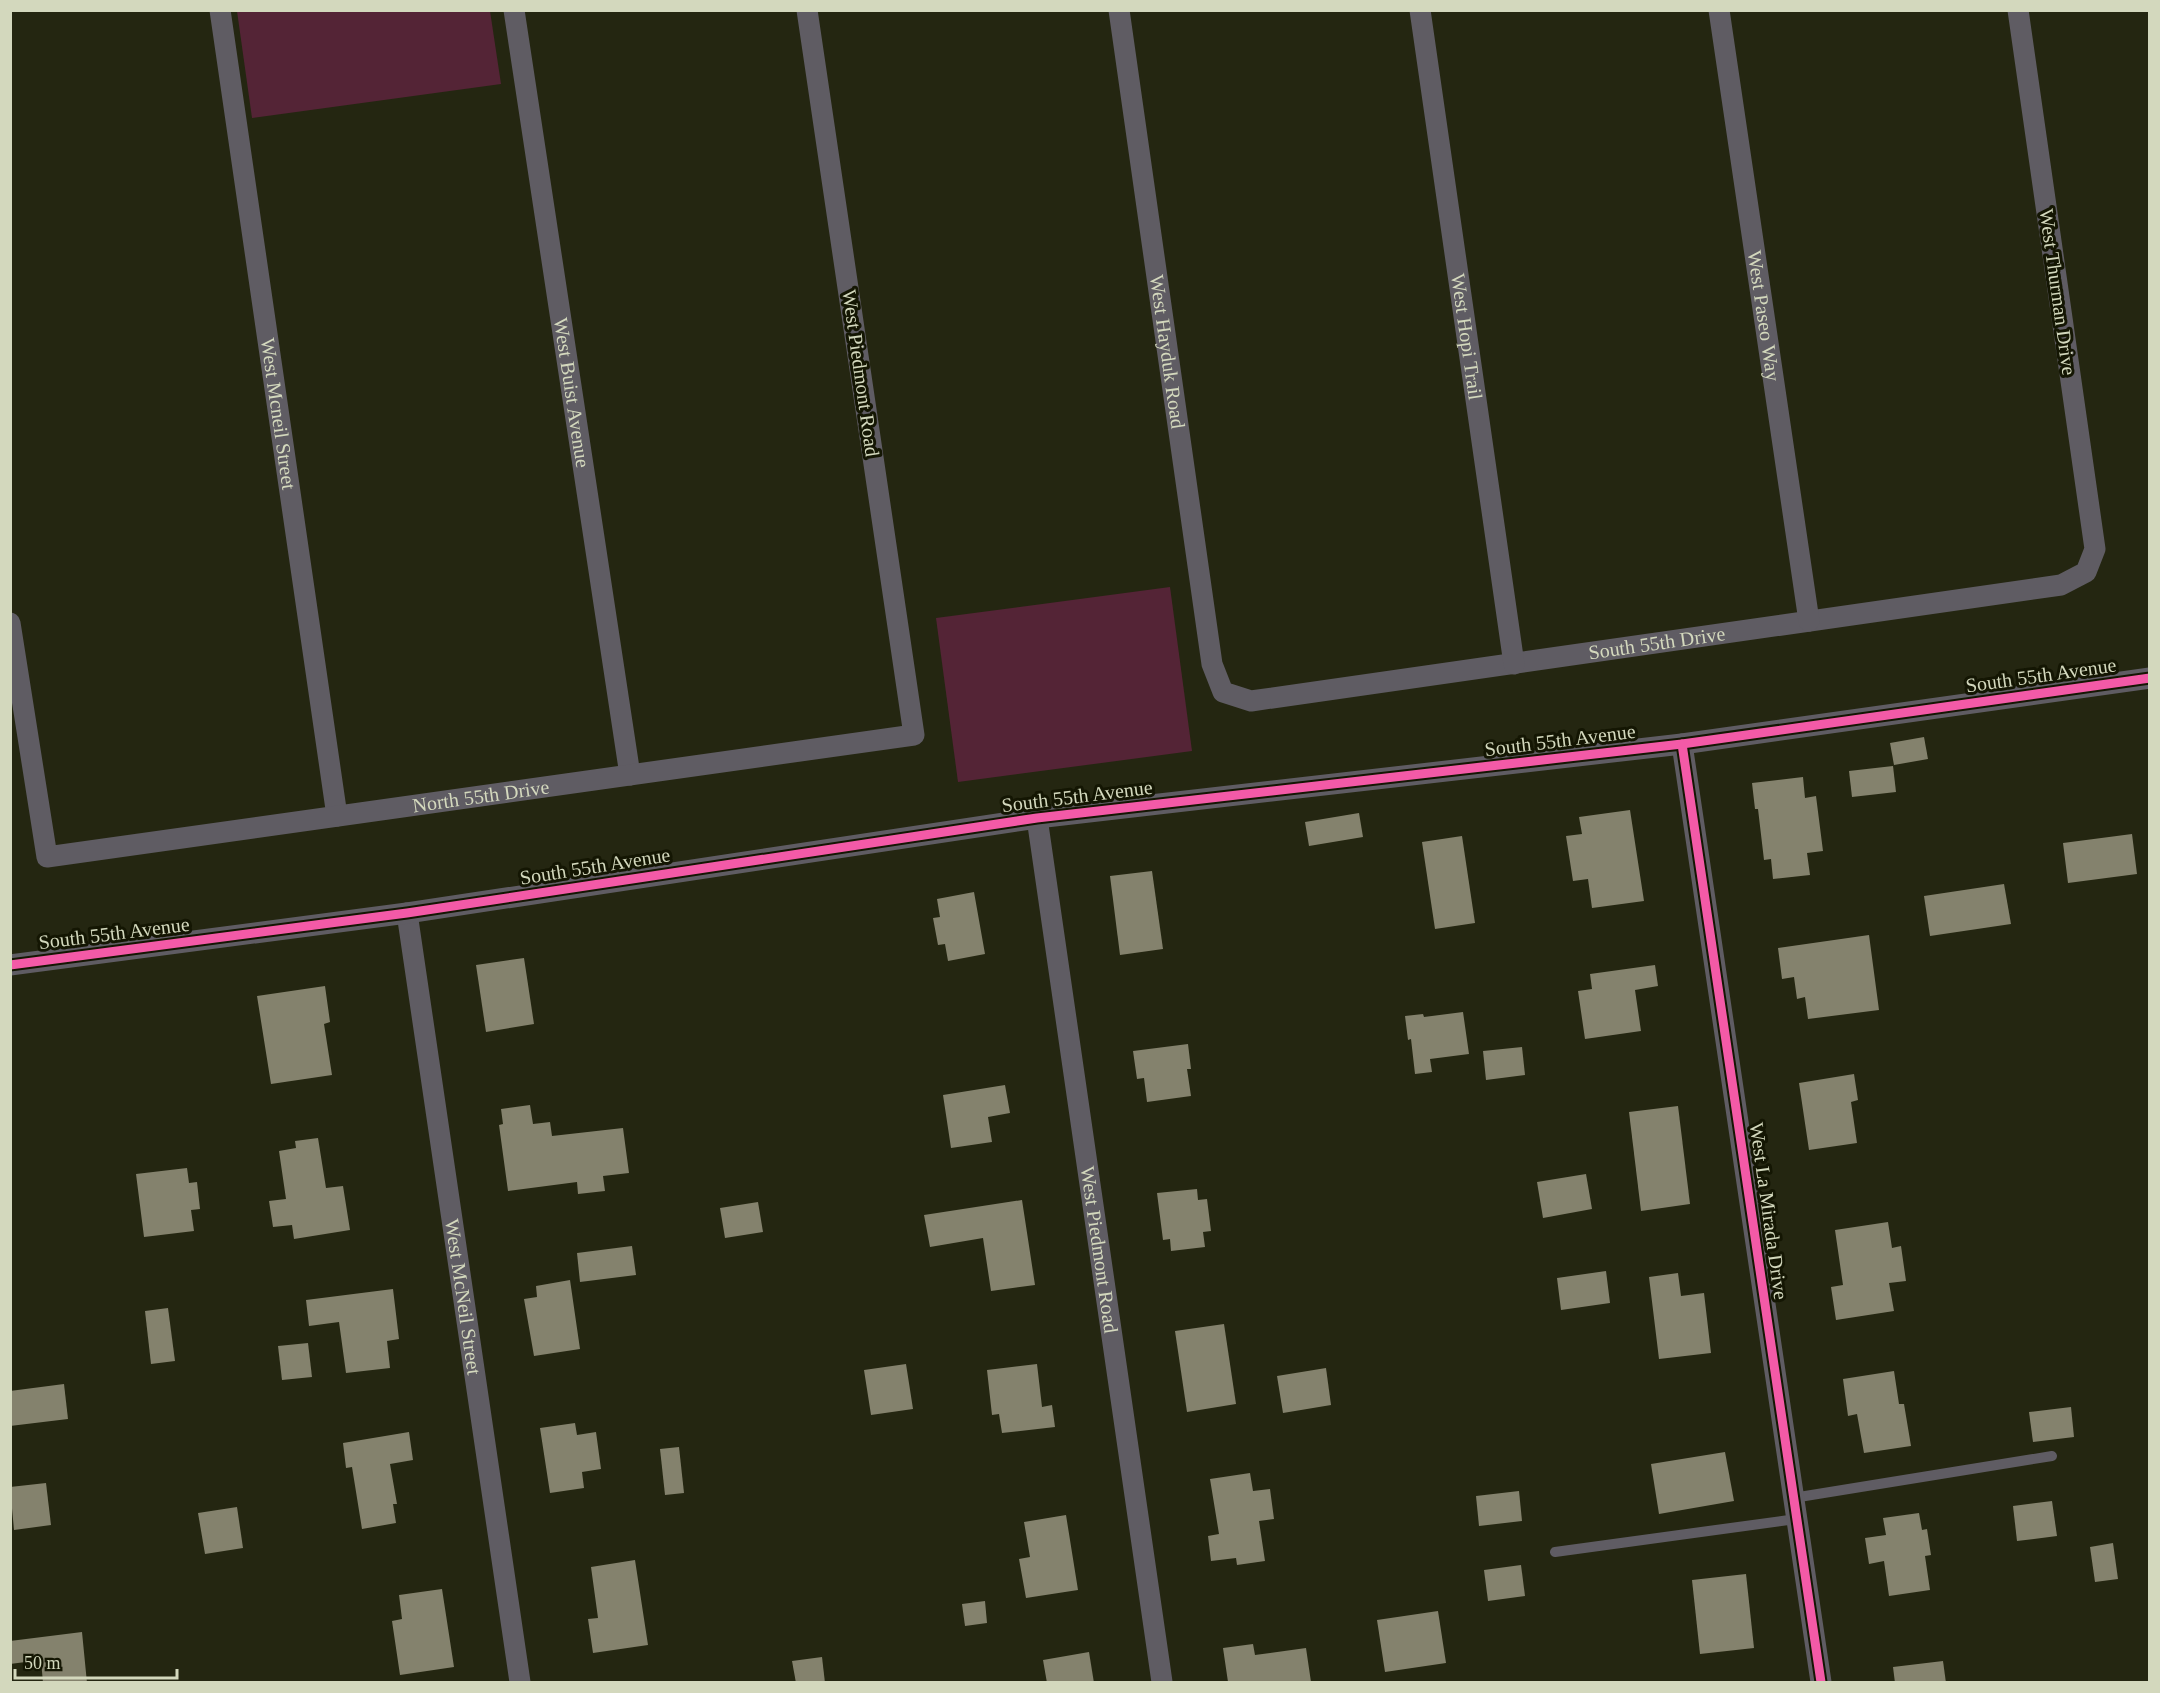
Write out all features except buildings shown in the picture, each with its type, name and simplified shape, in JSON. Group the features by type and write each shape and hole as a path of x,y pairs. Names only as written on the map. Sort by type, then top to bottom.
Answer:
{"street":[{"name":"West Mcneil Street","path":"220,10 337,816"},
{"name":"West Buist Avenue","path":"514,10 630,775"},
{"name":"West Piedmont Road","path":"807,10 914,735"},
{"name":"West Hayduk Road","path":"1119,10 1212,664 1224,692"},
{"name":"West Hopi Trail","path":"1420,10 1514,664"},
{"name":"West Paseo Way","path":"1719,10 1809,621"},
{"name":"West Thurman Drive","path":"2018,10 2095,549 2086,572"},
{"name":"South 55th Drive","path":"1224,692 1251,701 2061,585 2086,572"},
{"name":"North 55th Drive","path":"10,623 47,856 914,735"},
{"name":"South 55th Avenue","path":"10,965 407,913 1037,818 1682,744 2150,678"},
{"name":"West La Mirada Drive","path":"1682,744 1821,1683"},
{"name":"West Piedmont Road","path":"1037,818 1162,1683"},
{"name":"West McNeil Street","path":"407,913 520,1683"}],"lane":[{"path":"1555,1552 1795,1508 2052,1456"}],"shaded area":[{"path":"237,11 490,11 501,84 252,118"},
{"path":"1170,587 1192,751 958,782 936,618"}],"cycle path":[{"path":"10,965 407,913 1037,818 1682,744 2150,678"},
{"path":"1682,744 1821,1682"}]}
